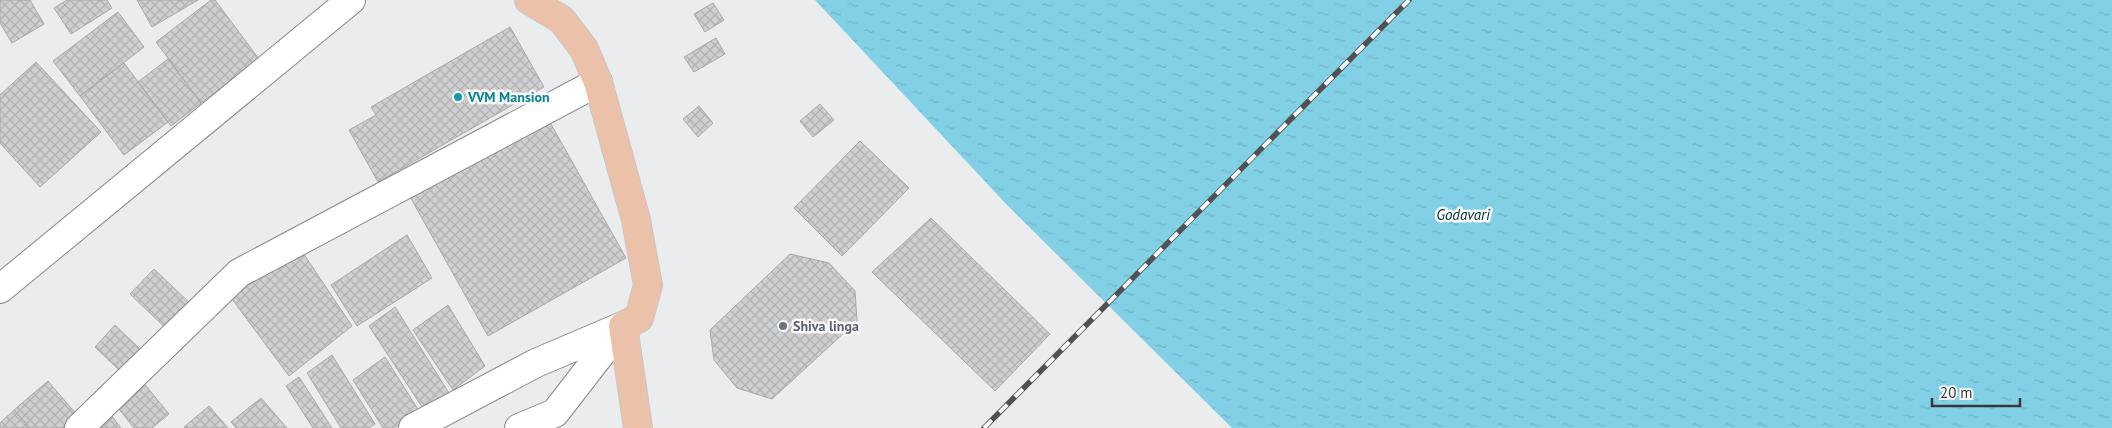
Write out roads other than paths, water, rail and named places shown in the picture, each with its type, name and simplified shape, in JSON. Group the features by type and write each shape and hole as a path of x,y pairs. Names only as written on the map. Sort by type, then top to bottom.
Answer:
{"main road":[{"path":"529,0 562,20 584,49 598,82 636,220 648,285 639,318 623,326 638,428"}],"street":[{"path":"0,289 351,0"},
{"path":"79,428 239,273 598,82"},
{"path":"413,428 536,363 623,326"},
{"path":"520,428 554,413 623,326"}],"water":[{"name":"Godavari","path":"815,0 2112,0 2112,428 1232,428 1009,207"}],"railway":[{"path":"984,428 1409,0"}],"place":[{"name":"VVM Mansion","path":"458,97"},
{"name":"Shiva linga","path":"783,326"}]}
